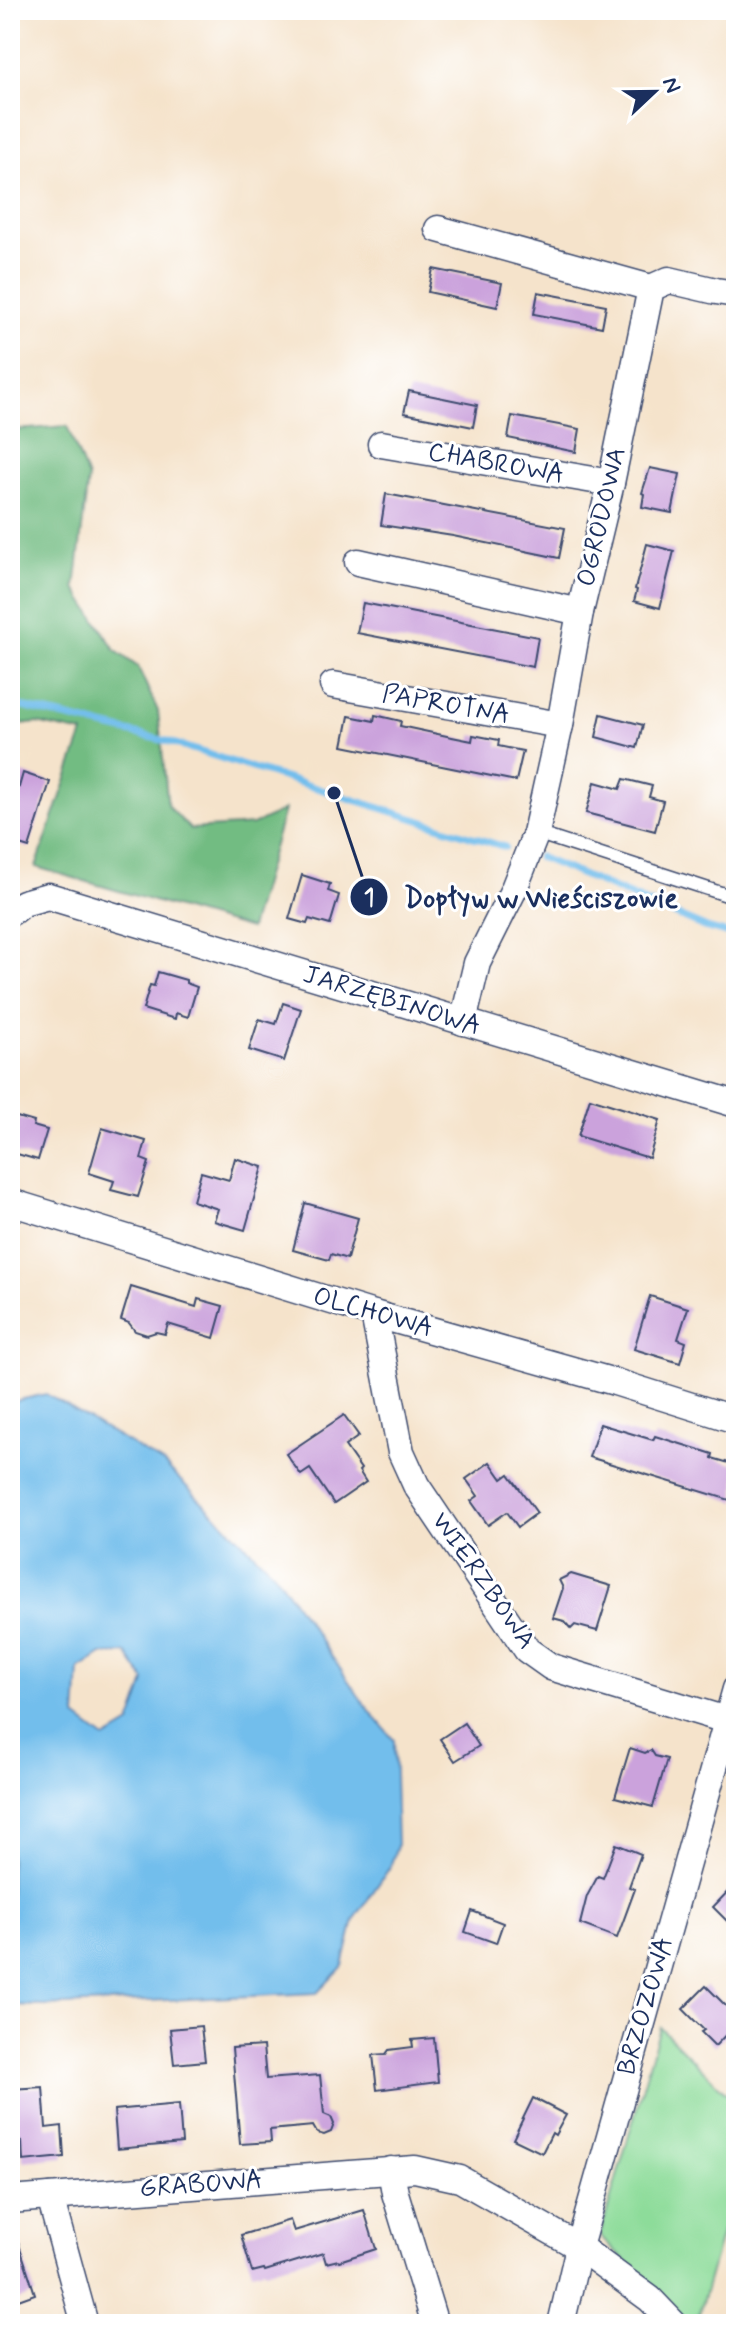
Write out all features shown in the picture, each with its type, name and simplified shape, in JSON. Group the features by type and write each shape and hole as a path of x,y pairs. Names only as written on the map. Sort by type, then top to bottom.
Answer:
{"street":[{"path":"438,229 651,288 669,280 736,294"},
{"name":"OGRODOWA","path":"463,1022 477,963 513,891 536,833 560,725 580,612 611,483 651,288"},
{"name":"CHABROWA","path":"381,444 611,483"},
{"path":"358,562 580,612"},
{"name":"PAPROTNA","path":"333,685 560,725"},
{"name":"JARZĘBINOWA","path":"10,913 23,903 48,896 736,1104"},
{"name":"OLCHOWA","path":"10,1202 374,1314 615,1382 736,1420"},
{"name":"WIERZBOWA","path":"374,1314 401,1452 416,1485 527,1650 551,1667 726,1720"},
{"name":"BRZOZOWA","path":"561,2324 579,2247 736,1689"},
{"name":"GRABOWA","path":"10,2200 415,2169 460,2179 579,2247 650,2299 674,2324"},
{"path":"391,2170 395,2193 435,2324"},
{"path":"50,2197 85,2324"}],"lane":[{"path":"536,833 736,898"}],"green space":[{"path":"67,426 88,478 75,588 116,651 138,667 158,711 168,806 190,829 253,825 284,810 250,929 36,867 83,733 37,723 10,726 10,428"},
{"path":"660,2027 736,2103 736,2184 696,2324 690,2324 600,2236"}],"water":[{"path":"46,1394 164,1464 275,1574 365,1705 394,1740 397,1846 390,1867 354,1920 343,1966 317,1993 10,2005 10,1404","holes":["126,1653 145,1681 130,1724 105,1739 76,1717 79,1669 102,1654"]}],"building":[{"path":"433,269 502,283 497,307 428,292"},
{"path":"538,292 606,305 602,327 534,314"},
{"path":"409,391 477,405 473,427 404,413"},
{"path":"512,416 580,429 576,452 508,438"},
{"path":"650,468 680,474 672,513 642,507 642,493"},
{"path":"386,494 565,528 559,558 381,525"},
{"path":"647,544 674,551 660,608 634,601"},
{"path":"363,603 538,637 533,667 357,633"},
{"path":"601,714 643,725 637,748 596,737"},
{"path":"375,715 401,721 400,726 447,736 472,741 473,735 499,740 498,746 523,751 516,781 343,746 349,716 374,721"},
{"path":"23,773 50,782 29,848 10,842 10,783 19,787"},
{"path":"624,779 652,786 649,797 663,801 655,831 586,813 595,782 620,789"},
{"path":"302,875 330,884 328,891 339,895 330,925 309,919 307,924 289,919"},
{"path":"158,972 186,980 186,983 197,987 188,1017 176,1013 175,1019 143,1009 150,985 154,986"},
{"path":"283,1003 301,1009 284,1061 249,1050 259,1019 276,1024"},
{"path":"590,1098 660,1120 649,1158 578,1136"},
{"path":"10,1115 34,1122 33,1126 47,1130 38,1160 10,1152"},
{"path":"102,1128 146,1141 141,1159 149,1162 138,1197 111,1190 114,1181 89,1173"},
{"path":"235,1158 263,1167 245,1230 214,1221 218,1209 193,1201 201,1172 229,1180"},
{"path":"305,1203 358,1218 347,1259 331,1254 329,1260 293,1250"},
{"path":"131,1287 196,1307 198,1299 223,1306 214,1338 168,1324 165,1334 156,1332 147,1335 135,1331 129,1323 121,1320"},
{"path":"650,1296 688,1308 678,1339 686,1342 680,1363 634,1349"},
{"path":"344,1415 359,1436 345,1446 366,1482 334,1504 310,1469 301,1475 286,1454"},
{"path":"600,1424 653,1440 655,1436 713,1454 712,1458 736,1465 736,1502 589,1457"},
{"path":"490,1462 502,1479 509,1474 537,1513 518,1527 507,1512 488,1525 471,1501 478,1496 466,1479"},
{"path":"571,1574 611,1586 597,1631 575,1625 571,1629 564,1621 553,1618 563,1588 559,1580"},
{"path":"464,1723 479,1746 455,1761 440,1739"},
{"path":"630,1748 645,1753 651,1750 655,1756 667,1759 653,1807 615,1797"},
{"path":"616,1844 641,1854 629,1887 635,1889 617,1938 580,1924 587,1896 598,1876 603,1878"},
{"path":"736,1883 736,1930 713,1907"},
{"path":"472,1911 503,1923 496,1943 465,1932"},
{"path":"706,1986 736,2016 736,2024 715,2046 683,2009"},
{"path":"201,2026 205,2061 174,2064 170,2029"},
{"path":"434,2038 438,2082 377,2090 373,2055 413,2047 412,2040"},
{"path":"263,2046 266,2079 320,2075 324,2114 331,2117 334,2124 331,2132 324,2135 317,2133 313,2126 270,2130 271,2142 240,2144 232,2048"},
{"path":"43,2087 46,2128 62,2126 64,2157 23,2161 22,2141 10,2142 10,2089"},
{"path":"533,2098 566,2115 542,2153 513,2139"},
{"path":"179,2104 182,2143 117,2149 114,2110"},
{"path":"364,2210 376,2249 326,2263 323,2253 252,2272 241,2235 290,2220 294,2231"},
{"path":"10,2229 14,2229 35,2294 10,2303"}],"waterway":[{"path":"10,704 166,741 505,847"},
{"path":"539,857 707,928 736,936"}],"place":[{"name":"Dopływ w Wieściszowie","path":"334,793"}]}
